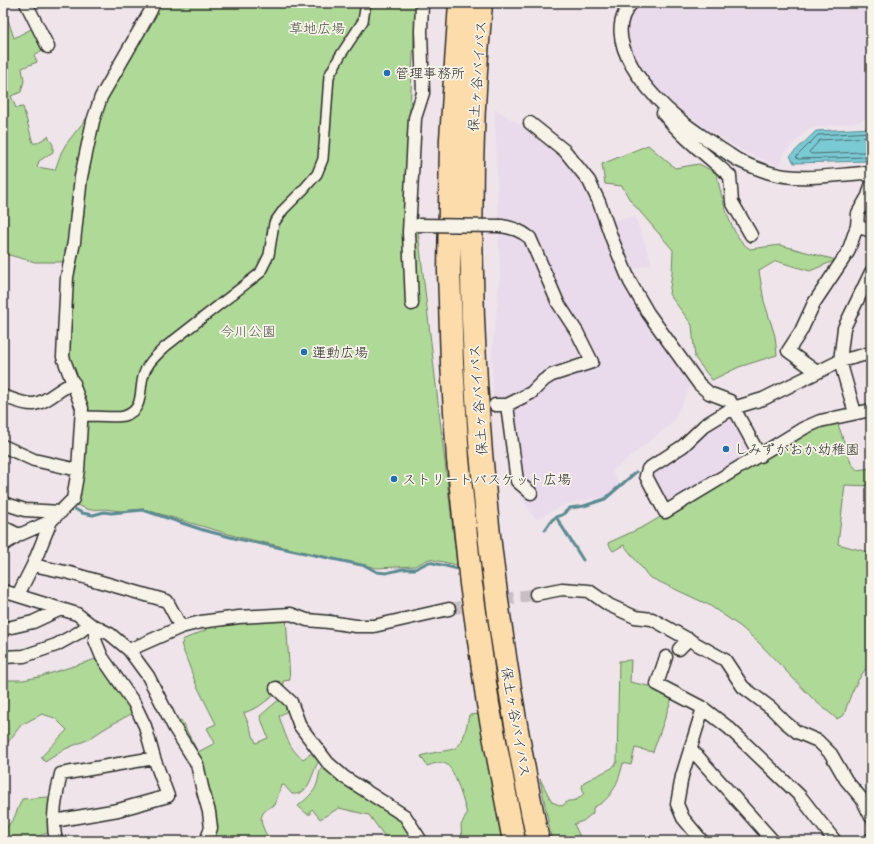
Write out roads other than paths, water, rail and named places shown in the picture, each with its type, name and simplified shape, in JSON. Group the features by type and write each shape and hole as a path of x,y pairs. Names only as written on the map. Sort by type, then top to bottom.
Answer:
{"highway":[{"name":"保土ヶ谷バイパス","path":"460,3 451,139 449,271 452,363 458,459 471,584 488,704 514,841"},
{"name":"保土ヶ谷バイパス","path":"481,3 472,152 471,248 475,382 485,506 504,654 520,751 538,841"}],"street":[{"path":"26,3 48,47"},
{"path":"3,545 18,535 51,520 73,499 78,470 82,408 74,383 63,357 67,277 74,242 81,177 93,121 101,97 154,3"},
{"path":"81,419 87,416 124,417 134,411 140,402 143,376 151,360 165,347 260,273 269,255 274,223 284,208 317,174 323,160 329,76 363,21 366,3"},
{"path":"412,304 415,118 423,93 421,31 422,3"},
{"path":"632,3 622,18 621,29 622,44 627,59 640,80 672,124 694,146 730,176 732,202 751,235"},
{"path":"640,80 678,119 742,162 769,172 798,178 864,173 871,177"},
{"path":"530,123 565,152 589,181 599,202 612,239 630,282 648,313 699,384 709,393 730,400 760,456"},
{"path":"817,372 788,351 801,331 814,303 848,252 857,226 858,213 868,196 871,186"},
{"path":"414,225 501,226 514,228 530,238 558,303 577,332 592,362 552,375 544,380 531,393 501,405 517,481 531,493"},
{"path":"857,226 871,231"},
{"path":"855,413 840,361 844,328 866,293 871,272"},
{"path":"871,353 840,361 763,398 733,408 705,425 683,446 648,469 646,476 665,512 760,456 804,428 820,421 871,410"},
{"path":"3,396 34,404 45,400 66,386 74,383"},
{"path":"3,446 34,460 78,470"},
{"path":"3,503 25,510 61,512"},
{"path":"18,595 33,565 51,520"},
{"path":"3,528 18,535"},
{"path":"33,565 70,573 167,601 181,627"},
{"path":"536,594 562,589 589,591 609,605 635,617 652,619 724,660 743,687 771,708 797,732 818,741 831,754 846,780 862,799 871,818"},
{"path":"3,591 77,614 110,634 129,650 148,676 174,727 197,764 209,812 211,828 206,841"},
{"path":"3,630 33,622 61,609"},
{"path":"129,650 181,627 201,622 291,614 307,620 356,626 374,626 449,609"},
{"path":"3,657 24,656 56,645 93,625"},
{"path":"54,820 118,810 168,796 144,726 134,703 102,657 95,640 93,625"},
{"path":"679,649 689,639"},
{"path":"666,656 657,684 703,708 729,728 800,796 835,841"},
{"path":"276,688 291,702 300,726 328,763 348,780 406,816 421,841"},
{"path":"701,840 683,818 677,804 682,776 703,708"},
{"path":"691,750 773,841"},
{"path":"56,841 54,820 61,774 154,758"}],"water":[{"path":"871,128 871,157 867,161 794,163 790,156 816,131"}],"waterway":[{"path":"556,517 562,515 570,508 584,506 605,499 636,472"},
{"path":"75,509 82,513 93,515 104,512 111,513 143,510 203,530 238,539 366,566 377,572 386,573 403,569 415,569 429,562 458,569"},
{"path":"545,530 556,517 583,560"},
{"path":"330,615 338,618"}],"tunnel":[{"path":"443,429 495,405"},
{"path":"449,609 536,594"}],"place":[{"name":"管理事務所","path":"387,73"},
{"name":"運動広場","path":"304,352"},
{"name":"しみずがおか幼稚園","path":"726,449"},
{"name":"ストリートバスケット広場","path":"394,479"}],"park label":[{"name":"草地広場","path":"317,28"},
{"name":"今川公園","path":"248,331"}]}
